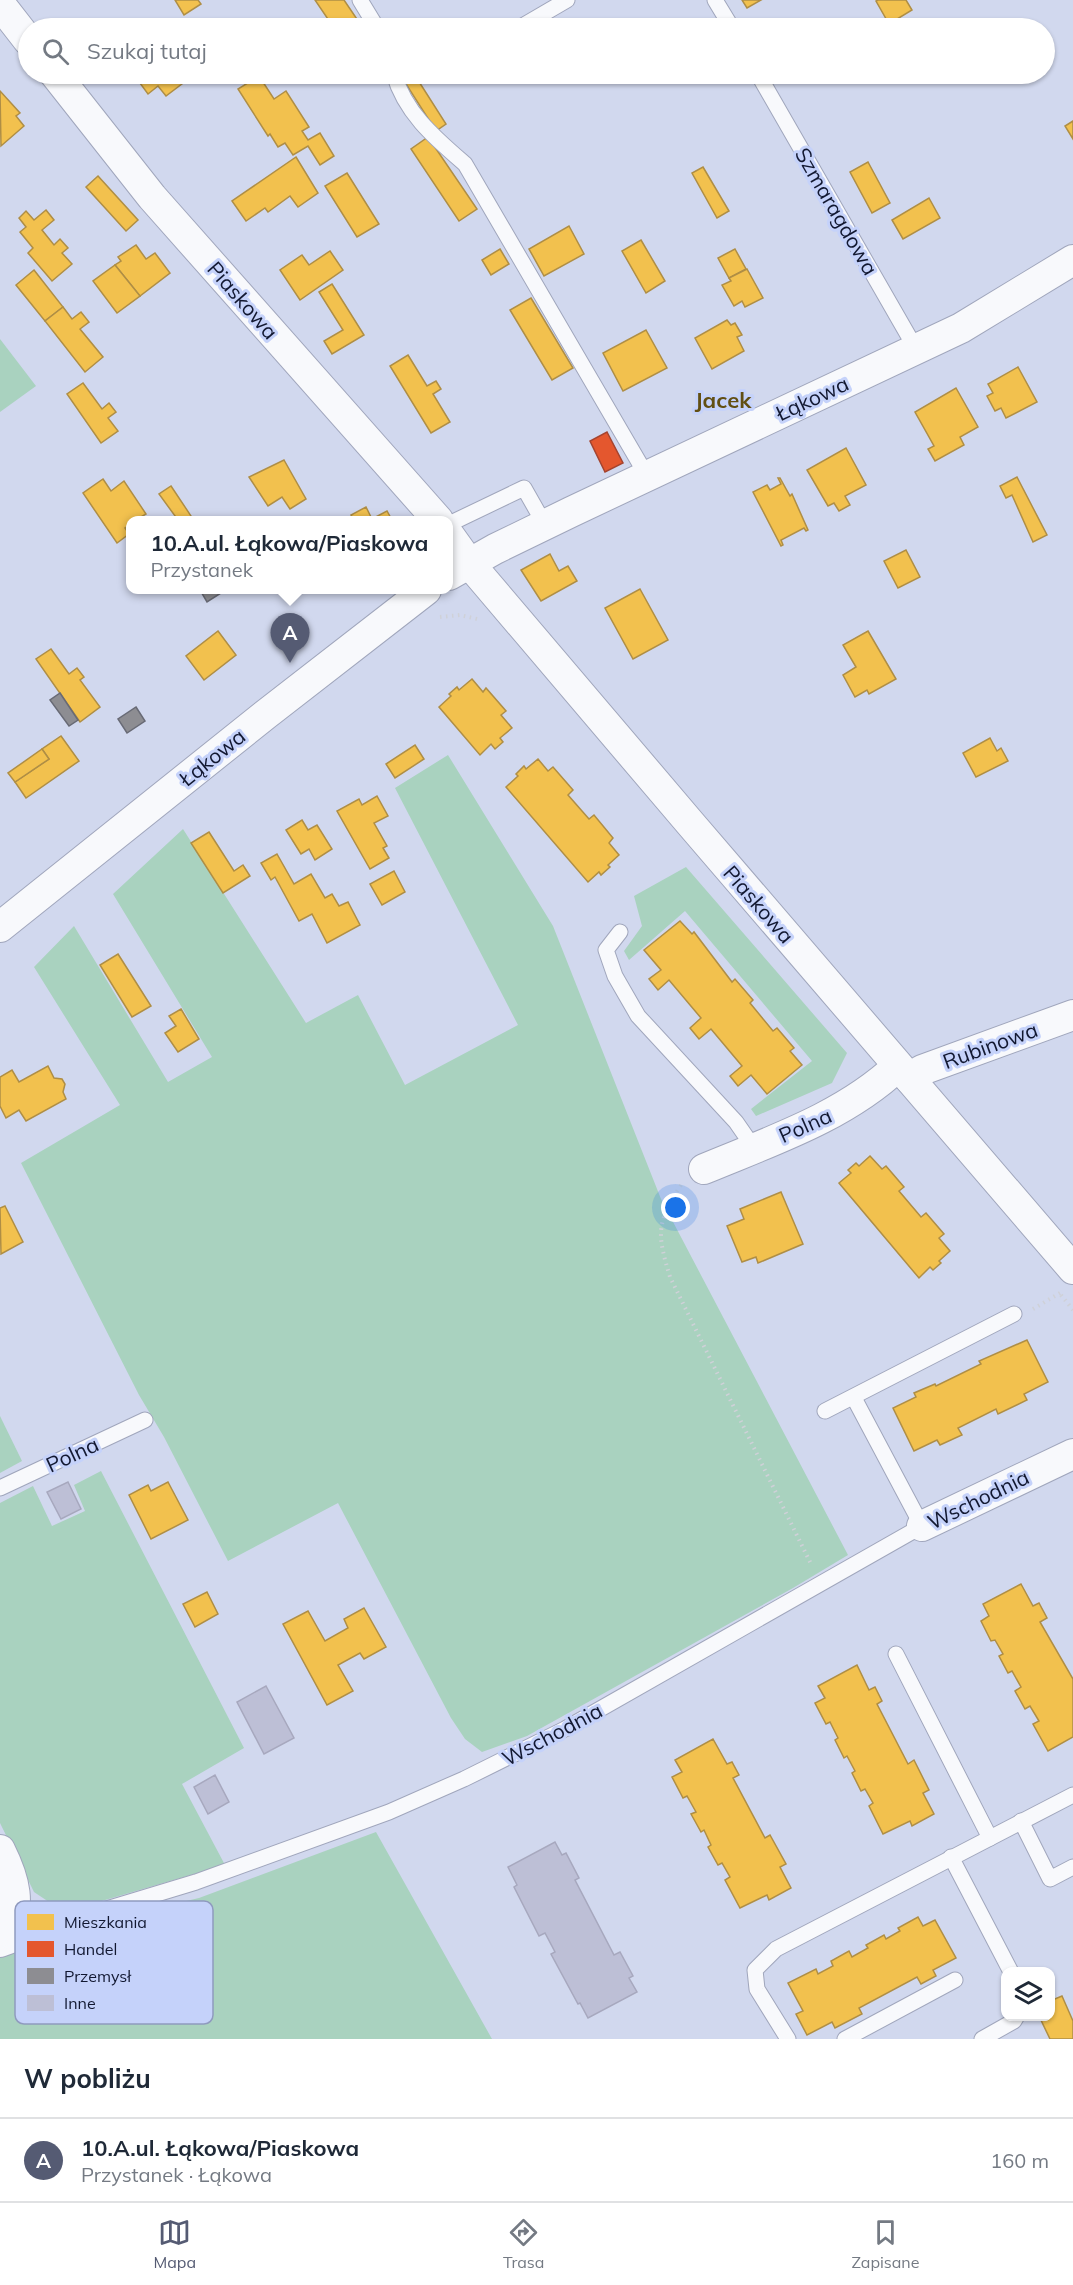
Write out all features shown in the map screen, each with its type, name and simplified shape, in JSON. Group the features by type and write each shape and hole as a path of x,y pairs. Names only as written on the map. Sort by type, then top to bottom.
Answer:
{"street":[{"path":"0,4 18,27"},
{"name":"Piaskowa","path":"63,84 152,196 434,516"},
{"name":"Łąkowa","path":"459,569 647,476 961,328 1073,260"},
{"name":"Piaskowa","path":"453,549 459,569 904,1072 1063,1284"},
{"name":"Łąkowa","path":"0,927 265,715 430,604"},
{"name":"Rubinowa","path":"904,1072 922,1070 1073,1015"},
{"name":"Polna","path":"704,1169 849,1105 883,1080 904,1072"},
{"name":"Wschodnia","path":"922,1526 1073,1454"},
{"path":"0,1850 15,1884 15,1918 6,1940"}],"lane":[{"path":"360,0 371,18"},
{"path":"536,18 567,0"},
{"path":"715,0 726,18"},
{"path":"398,84 406,105 425,128 465,164 647,476"},
{"name":"Szmaragdowa","path":"764,84 916,349"},
{"path":"453,522 524,488 545,525"},
{"path":"621,932 606,950 615,976 638,1016 736,1122 754,1148"},
{"path":"825,1411 1014,1314"},
{"path":"854,1398 922,1526"},
{"name":"Polna","path":"0,1488 145,1420"},
{"name":"Wschodnia","path":"134,1901 196,1882 389,1812 464,1779 565,1729 922,1526"},
{"path":"896,1654 990,1838"},
{"path":"788,2039 757,1989 755,1970 776,1949 1073,1795"},
{"path":"1021,1821 1050,1879 1073,1867"},
{"path":"951,1857 1009,1967"},
{"path":"845,2039 955,1980"},
{"path":"982,2039 1014,2021"}],"path":[{"path":"430,604 460,615 483,620"},
{"path":"704,1169 682,1183 662,1217 659,1234 663,1253 670,1277 820,1584"},
{"path":"1014,1314 1018,1317 1063,1284 1073,1310"}],"green space":[{"path":"0,339 36,386 0,412"},
{"path":"448,755 553,926 661,1199 848,1555 527,1736 482,1752 465,1739 451,1718 338,1503 228,1561 164,1437 139,1395 21,1163 120,1105 34,967 74,926 168,1082 212,1057 113,894 183,829 306,1023 358,995 405,1085 518,1025 395,788"},
{"path":"686,867 847,1053 832,1083 756,1116 751,1109 812,1061 685,911 629,960 624,951 642,926 634,896"},
{"path":"0,1416 22,1461 0,1473"},
{"path":"101,1471 244,1748 182,1784 225,1865 102,1901 48,1901 34,1892 0,1823 0,1503 33,1486 52,1526 85,1511 74,1485"},
{"path":"376,1832 492,2039 0,2039 0,1953 15,1948 15,2024 213,2024 213,1901 186,1901"}],"building: Mieszkania":[{"path":"175,0 198,0 201,4 184,15"},
{"path":"315,0 344,0 356,18 327,18"},
{"path":"742,0 761,0 747,8"},
{"path":"906,0 912,10 899,18 886,18 876,1"},
{"path":"141,84 182,84 166,96 158,86 148,94"},
{"path":"246,84 264,84 274,99 286,91 309,127 302,131 308,140 320,133 334,156 320,165 308,146 293,155 285,143 278,147 270,134 268,136 238,89"},
{"path":"406,84 420,84 446,124 436,131"},
{"path":"0,91 20,113 16,116 24,126 1,146"},
{"path":"1073,121 1073,139 1065,126"},
{"path":"428,137 477,209 459,221 411,149"},
{"path":"296,157 318,193 298,207 290,196 268,212 265,208 246,221 232,201"},
{"path":"868,162 890,203 872,213 850,172"},
{"path":"703,167 729,211 717,218 692,173"},
{"path":"347,173 379,224 357,237 325,186"},
{"path":"98,176 138,220 126,231 86,187"},
{"path":"929,198 940,218 903,239 892,220"},
{"path":"46,210 54,220 42,230 54,245 60,239 68,248 62,253 72,264 52,281 28,253 33,248 20,232 26,227 19,218 26,211 34,220"},
{"path":"569,226 584,254 544,276 529,249"},
{"path":"641,240 665,281 646,293 622,251"},
{"path":"136,245 146,259 155,253 170,273 140,296 115,265 121,261 118,257"},
{"path":"500,249 509,264 491,275 482,260"},
{"path":"735,249 746,269 729,278 718,258"},
{"path":"330,251 343,270 300,300 280,270 302,255 309,265"},
{"path":"115,265 140,296 117,313 93,281"},
{"path":"747,269 763,298 745,307 742,301 734,306 722,285 731,281 729,278"},
{"path":"34,270 63,307 45,321 16,285"},
{"path":"332,284 364,335 332,354 324,341 343,330 319,292"},
{"path":"531,298 573,368 552,380 510,310"},
{"path":"63,307 72,319 81,312 89,322 80,329 103,357 85,372 45,321"},
{"path":"727,320 731,325 735,323 742,335 737,337 744,351 712,369 695,338"},
{"path":"646,330 667,368 623,391 603,353"},
{"path":"408,355 427,386 436,381 441,389 433,394 450,422 431,433 390,366"},
{"path":"1018,367 1037,402 1006,418 1001,408 995,411 987,396 993,393 988,384"},
{"path":"83,383 102,409 109,403 116,412 108,418 118,431 101,443 67,394"},
{"path":"956,388 978,427 960,437 964,445 935,461 928,449 934,446 915,412"},
{"path":"846,448 866,485 845,496 850,505 839,511 834,503 828,506 807,470"},
{"path":"284,460 306,499 290,509 282,497 268,506 249,477"},
{"path":"1017,477 1047,535 1033,542 1012,495 1006,498 1000,486"},
{"path":"778,478 790,496 792,494 808,530 804,528 781,540 783,545 781,546 753,492 767,485 770,490 781,484"},
{"path":"103,479 111,491 124,481 146,514 126,516 126,536 117,543 83,493"},
{"path":"171,486 191,516 175,516 159,494"},
{"path":"366,507 370,516 352,516"},
{"path":"387,511 390,516 378,516"},
{"path":"906,550 920,577 898,588 884,561"},
{"path":"550,554 559,571 568,566 577,581 541,601 521,570"},
{"path":"640,589 668,640 633,659 605,608"},
{"path":"218,631 236,655 204,680 186,656"},
{"path":"868,631 896,679 869,694 867,690 855,697 843,675 856,667 843,645"},
{"path":"51,649 69,674 77,668 84,677 80,680 100,707 80,722 36,659"},
{"path":"472,679 483,692 486,688 506,711 501,715 512,728 500,738 503,742 495,749 491,744 480,755 439,707 457,687 459,690"},
{"path":"61,736 79,761 26,798 15,782 49,759 42,749"},
{"path":"990,738 997,751 1001,748 1008,761 976,777 963,753"},
{"path":"415,745 424,759 395,778 386,764"},
{"path":"42,749 49,759 15,782 8,773"},
{"path":"538,759 548,771 553,767 573,790 568,795 589,819 594,815 613,838 609,843 619,855 601,875 599,872 588,882 506,787 518,776 516,774 524,766 526,769"},
{"path":"377,796 388,816 374,823 387,846 383,848 389,858 370,869 337,811 359,799 362,805"},
{"path":"302,820 308,830 317,825 332,849 315,860 309,849 301,854 286,830"},
{"path":"209,832 234,871 243,865 250,876 223,893 191,843"},
{"path":"277,854 294,884 311,874 325,898 332,894 339,906 348,902 360,925 327,943 312,914 299,921 275,877 271,880 261,863"},
{"path":"394,871 405,892 382,905 370,884"},
{"path":"680,921 692,934 694,932 732,982 735,979 753,1000 750,1003 773,1031 777,1028 794,1048 790,1051 802,1065 767,1094 751,1075 738,1086 730,1076 742,1066 711,1029 699,1039 690,1028 701,1018 669,980 658,990 649,979 661,970 644,950"},
{"path":"118,954 151,1006 132,1017 100,965"},
{"path":"181,1009 199,1039 178,1052 165,1033 176,1026 169,1016"},
{"path":"48,1066 54,1078 62,1079 65,1084 63,1092 66,1099 26,1121 19,1110 6,1118 0,1106 0,1077 12,1070 19,1082"},
{"path":"870,1156 882,1169 886,1166 904,1187 899,1191 921,1217 926,1213 944,1234 939,1238 950,1251 933,1270 930,1267 919,1278 839,1183 851,1173 848,1170 856,1163 859,1166"},
{"path":"781,1192 803,1244 758,1263 756,1257 742,1262 727,1226 744,1219 740,1209"},
{"path":"5,1206 23,1242 1,1254 0,1208"},
{"path":"1027,1340 1048,1382 1024,1394 1027,1400 998,1414 996,1409 958,1428 962,1435 940,1445 937,1440 914,1451 893,1408 916,1397 914,1393 935,1384 936,1386 981,1364 979,1361"},
{"path":"168,1482 188,1520 151,1539 129,1495 148,1485 151,1491"},
{"path":"1021,1584 1033,1606 1039,1603 1047,1618 1040,1622 1073,1679 1073,1737 1048,1751 1033,1724 1039,1721 1030,1706 1025,1709 1015,1691 1021,1687 1012,1671 1008,1673 999,1656 1003,1654 995,1640 991,1641 981,1621 989,1616 983,1604"},
{"path":"207,1592 218,1614 195,1627 183,1604"},
{"path":"364,1608 386,1647 364,1659 360,1653 338,1665 353,1691 327,1705 283,1624 308,1611 325,1641 348,1628 344,1619"},
{"path":"857,1665 869,1690 875,1687 882,1701 877,1704 908,1764 914,1760 929,1790 923,1793 934,1814 912,1826 910,1821 883,1834 869,1806 873,1803 865,1789 861,1791 852,1773 855,1771 847,1756 844,1758 835,1740 838,1738 830,1722 826,1724 815,1703 825,1698 818,1686"},
{"path":"713,1739 727,1764 732,1762 739,1775 733,1778 765,1838 770,1835 786,1864 780,1867 791,1888 769,1900 767,1895 740,1908 725,1880 730,1877 722,1863 718,1865 708,1847 711,1845 704,1830 701,1832 691,1814 696,1812 687,1796 683,1798 672,1777 682,1772 675,1760"},
{"path":"918,1917 923,1926 935,1920 956,1958 933,1970 936,1976 921,1984 917,1977 859,2008 862,2014 835,2028 832,2022 807,2035 796,2014 803,2011 788,1983 816,1969 818,1974 833,1966 831,1961 849,1951 852,1957 868,1948 866,1945 884,1935 886,1939 900,1931 898,1928"},
{"path":"1062,1996 1073,2021 1073,2039 1050,2039 1041,2021 1055,2021 1055,1999"}],"building: Handel":[{"path":"607,432 623,463 605,472 590,441"}],"building: Przemysł":[{"path":"202,594 219,594 207,602"},
{"path":"60,693 78,720 69,726 50,700"},
{"path":"136,707 145,721 127,733 118,719"}],"building: Inne":[{"path":"68,1482 81,1509 61,1519 47,1492"},
{"path":"266,1686 294,1738 264,1754 237,1702"},
{"path":"215,1775 229,1802 208,1814 194,1787"},
{"path":"555,1842 562,1855 566,1853 579,1878 575,1880 614,1955 620,1952 633,1976 629,1978 637,1992 588,2018 551,1954 555,1952 545,1933 539,1936 514,1887 517,1885 508,1867"}],"place":[{"name":"10.A.ul. Łąkowa/Piaskowa","path":"290,663"}],"district":[{"name":"Jacek","path":"723,400"}]}
